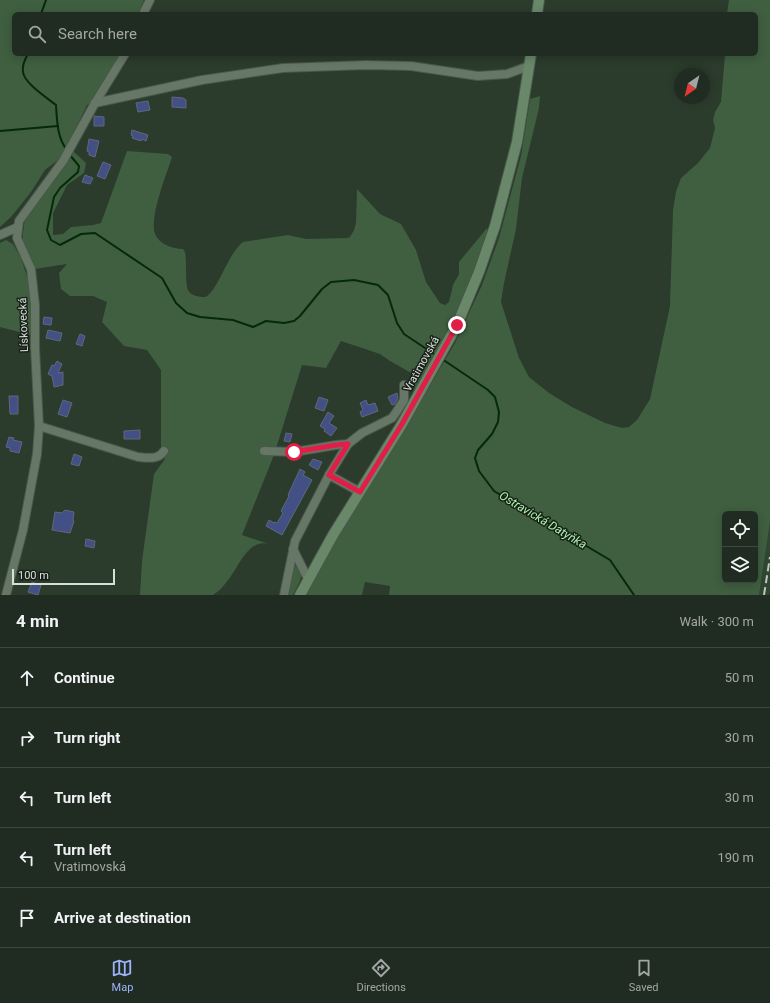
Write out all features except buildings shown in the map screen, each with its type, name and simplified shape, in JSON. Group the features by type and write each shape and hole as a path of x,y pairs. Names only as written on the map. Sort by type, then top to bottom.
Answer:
{"main road":[{"path":"537,12 539,0"},
{"name":"Vratimovská","path":"300,595 308,579 402,424 457,325 479,272 495,226 508,181 517,142 531,56"}],"street":[{"path":"145,12 150,0"},
{"path":"0,235 18,227 19,221 62,161 124,56"},
{"path":"95,103 202,80 283,68 366,65 411,66 478,76 507,74 529,66"},
{"name":"Lískovecká","path":"6,595 23,530 37,454 39,426 35,347 35,305 31,269 17,238 18,227"},
{"path":"284,595 295,541 329,475 348,444 362,433 392,418 398,411 404,400 404,385"},
{"path":"39,426 138,457 155,458 164,451"},
{"path":"264,451 294,452 348,444"},
{"path":"329,475 360,492"},
{"path":"293,549 308,579"}],"shaded area":[{"path":"0,0 144,0 139,12 12,12 12,56 119,56 91,103 87,105 62,157 45,170 31,192 11,217 0,227"},
{"path":"729,0 770,0 770,522 759,595 389,595 390,586 365,582 362,595 305,595 335,541 404,430 455,343 482,285 499,238 521,156 530,99 540,96 539,108 522,178 516,229 501,302 519,358 529,377 549,393 572,407 605,423 622,428 629,427 637,420 650,399 670,306 673,210 676,192 681,178 698,163 710,148 715,128 713,120 715,112 721,102 725,56 758,56 758,12 727,12"},
{"path":"73,151 86,163 84,173 67,185 53,213 53,235 63,234 71,227 101,223 127,151 168,154 172,157 157,203 154,230 155,235 161,242 174,248 183,249 185,252 188,290 191,294 198,296 205,297 214,288 232,255 243,242 288,235 306,239 350,237 356,223 357,189 380,214 401,224 416,250 426,282 440,303 445,305 449,302 453,285 459,274 459,262 487,228 487,237 471,280 452,323 415,394 413,374 380,354 341,341 326,368 302,365 274,455 242,535 269,544 259,544 250,549 245,554 226,583 213,595 140,595 142,561 154,474 165,459 161,453 161,370 147,350 124,346 102,322 107,302 93,296 70,296 61,289 59,273 67,264 35,269 22,241 25,218"},
{"path":"6,240 13,244 21,258 30,286 31,335 0,327 0,243"},
{"path":"770,522 770,591 769,595 759,595"},
{"path":"295,565 302,573 300,581 293,595 284,595 292,566"}],"waterway":[{"name":"Ostravická Datyňka","path":"42,12 46,0"},
{"name":"Ostravická Datyňka","path":"27,56 23,67 24,76 36,90 56,105 59,134 67,150"},
{"path":"0,131 58,126"},
{"name":"Ostravická Datyňka","path":"69,154 79,166 78,172 60,188 54,197 47,230 51,240 60,245 81,234 95,233 162,278 176,303 187,313 200,317 233,320 253,327 266,321 284,323 294,321 300,316 322,289 331,282 354,280 378,285 388,295 397,323 404,334 437,356"},
{"name":"Ostravická Datyňka","path":"442,359 488,390 495,397 499,412 498,422 492,434 478,450 475,458 479,471 494,491 610,560 634,595"}],"railway":[{"path":"764,595 770,557"}],"route":[{"path":"294,452 348,444 329,475 360,492 402,424 457,325"}]}
